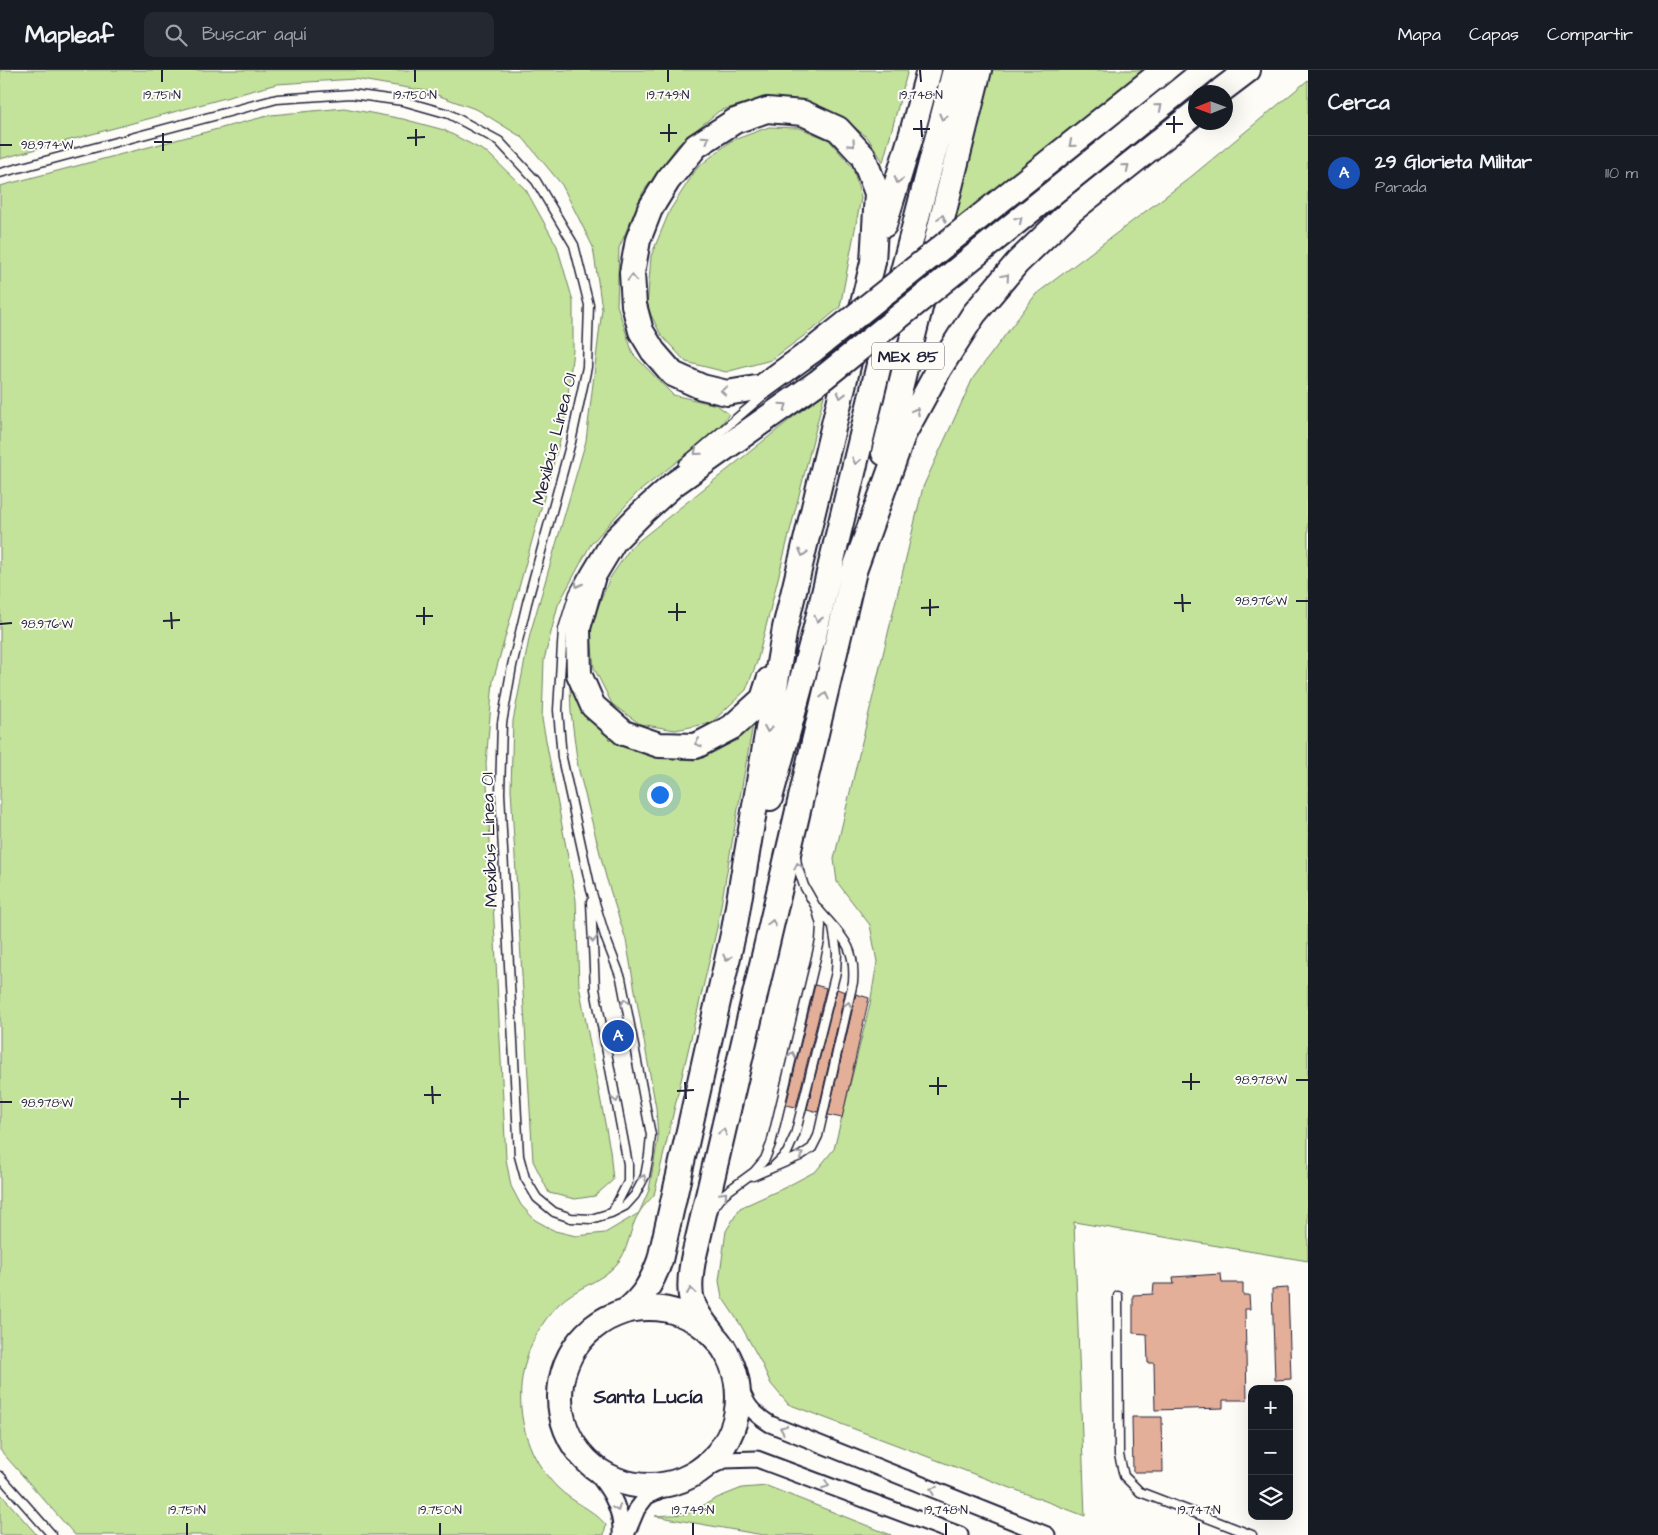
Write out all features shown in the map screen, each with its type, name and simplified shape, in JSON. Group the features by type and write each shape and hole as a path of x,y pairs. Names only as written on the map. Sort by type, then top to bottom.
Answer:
{"main road":[{"path":"929,70 873,262 785,628 763,699 732,728 696,746 659,745 624,733 593,706 579,674 578,628 589,573 614,541 674,484 818,382 1205,70"},
{"path":"626,1311 646,1292 654,1278 660,1260 734,930 814,635 882,352 955,70"},
{"name":"MEX 85","path":"854,571 979,70"},
{"path":"873,262 877,193 863,156 838,128 803,113 767,110 735,120 696,146 668,180 650,209 638,240 632,273 634,305 641,331 652,351 673,374 702,387 727,393 762,387 813,350 1164,70"},
{"path":"1229,85 1248,70"},
{"path":"712,1333 688,1316 657,1308 641,1308 626,1311 605,1320 587,1333 570,1358 561,1386 562,1416 567,1430 582,1456 605,1475 619,1481 646,1487 673,1484 697,1473 717,1455 731,1432 738,1406 737,1380 728,1354 712,1333 699,1318 690,1295 690,1280 698,1236 854,571 903,435 939,369 974,314 1017,263 1071,211 1188,118"},
{"path":"734,930 785,628"}],"street":[{"path":"737,1380 746,1404 756,1415 770,1424 1047,1535"},
{"path":"582,1456 602,1480 616,1503 621,1518 621,1535"},
{"path":"697,1473 726,1460 757,1459 960,1535"},
{"path":"626,1535 637,1509 648,1496 673,1484"}],"lane":[{"name":"Mexibús Línea 01","path":"0,173 277,99 351,94 403,101 449,114 500,141 536,181 574,245 589,306 587,366 571,442 527,603 512,666 502,723 500,793 519,1156 525,1178 537,1198 554,1212 571,1218 591,1219 612,1213 625,1206 635,1194 645,1176 651,1135 621,978 606,939 591,890 562,758 558,710 559,672 570,626 589,573"},
{"path":"679,468 813,350"},
{"path":"605,539 611,532"},
{"path":"739,1182 800,1156 812,1148 818,1136 853,982 854,965 849,947 816,907 804,886 796,865 794,845 798,812"},
{"name":"Mexibús Línea 01","path":"591,890 595,989 628,1164 628,1182 612,1213"},
{"path":"698,1236 710,1213 724,1194 754,1172 765,1159 820,941 821,925 816,907"},
{"path":"771,1169 787,1153 797,1125 836,972 837,953 833,927"},
{"path":"1118,1296 1119,1456 1124,1476 1140,1492 1252,1535"},
{"path":"0,1476 52,1535"}],"green space":[{"path":"0,70 908,70 883,162 868,138 843,118 803,100 761,99 719,111 678,145 643,192 619,248 617,305 633,354 673,395 717,405 729,414 718,429 636,494 591,544 558,605 544,660 542,719 576,900 579,985 610,1150 613,1180 595,1196 575,1199 549,1193 533,1161 511,789 513,721 530,634 586,441 602,309 593,247 562,185 523,138 478,110 426,91 355,79 277,84 0,159"},
{"path":"989,70 1143,70 951,224"},
{"path":"1308,80 1308,1261 1074,1222 1085,1516 788,1404 771,1384 740,1324 722,1297 719,1281 726,1231 740,1208 816,1171 834,1149 870,1004 877,962 870,925 837,882 834,859 923,487 973,378 1036,294 1187,180"},
{"path":"344,108 403,119 444,130 488,153 526,190 557,246 573,301 573,350 565,422 493,681 486,763 506,1159 511,1186 521,1205 535,1220 555,1231 576,1236 605,1233 639,1213 620,1260 610,1271 565,1298 559,1304 543,1324 531,1347 523,1371 521,1396 523,1421 530,1445 541,1468 558,1488 595,1514 606,1525 604,1535 75,1535 0,1450 0,186 271,115"},
{"path":"769,127 800,128 829,140 853,168 861,198 840,307 771,360 726,372 686,362 661,335 647,307 651,256 670,210 697,168 731,141"},
{"path":"826,388 757,662 746,690 711,723 675,730 640,724 612,704 594,668 590,626 610,578 631,547 797,414"},
{"path":"570,687 583,711 616,742 655,757 695,760 738,740 753,724 717,928 654,1195 639,1213 649,1190 658,1139 656,1108 626,940 606,877 578,767"},
{"path":"767,1486 891,1535 763,1535 655,1516 687,1514 717,1498 742,1488"},
{"path":"0,1493 37,1535 0,1535"}],"building":[{"path":"815,985 826,988 796,1107 786,1105"},
{"path":"837,989 845,992 818,1112 807,1109"},
{"path":"856,994 869,998 842,1118 828,1115"},
{"path":"1221,1274 1222,1283 1243,1283 1243,1295 1249,1295 1250,1309 1245,1309 1247,1400 1223,1400 1223,1408 1155,1410 1154,1363 1148,1363 1147,1334 1133,1333 1133,1295 1153,1294 1154,1284 1174,1284 1173,1277"},
{"path":"1288,1288 1291,1379 1275,1380 1272,1289"},
{"path":"1132,1417 1162,1417 1163,1472 1133,1472"}],"place":[{"name":"29 Glorieta Militar","path":"618,1036"}],"district":[{"name":"Santa Lucía","path":"648,1396"}]}
